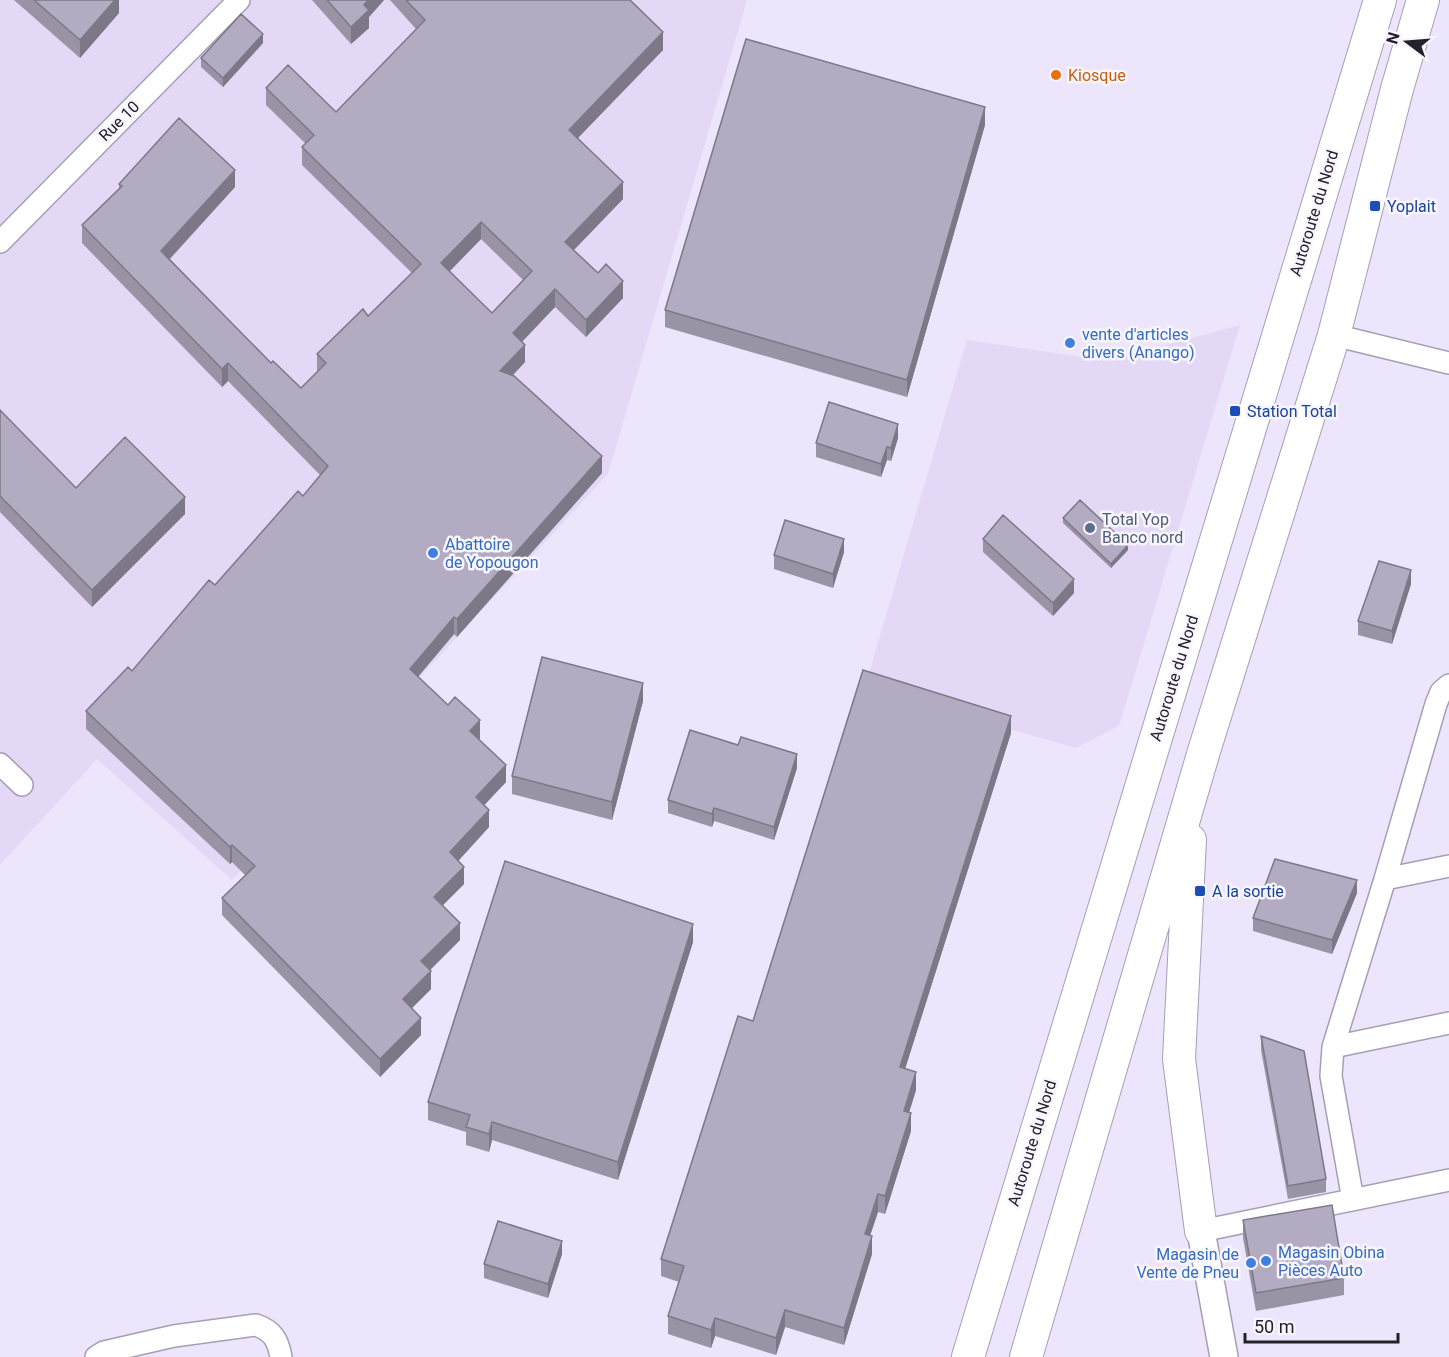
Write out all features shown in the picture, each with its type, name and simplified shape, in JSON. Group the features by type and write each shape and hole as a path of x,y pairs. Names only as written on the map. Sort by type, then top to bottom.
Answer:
{"highway":[{"name":"Autoroute du Nord","path":"968,1357 1380,0"},
{"path":"1026,1357 1203,751 1334,335 1397,89 1423,0"},
{"path":"1201,1232 1179,1059 1191,819 1203,751"}],"main road":[{"path":"1201,1232 1224,1357"}],"street":[{"name":"Rue 10","path":"0,242 239,0"},
{"path":"1334,335 1449,363"},
{"path":"1353,1200 1331,1076 1333,1047 1436,704 1441,692 1449,685"},
{"path":"0,764 22,785"},
{"path":"1385,879 1449,866"},
{"path":"1333,1047 1449,1023"},
{"path":"1201,1232 1449,1180"},
{"path":"96,1357 104,1352 174,1336 256,1325 268,1329 278,1342 281,1357"}],"shaded area":[{"path":"0,0 747,0 608,474 232,880 97,759 0,865"},
{"path":"1240,325 1119,726 1076,748 865,687 967,340 1108,361"}],"building":[{"path":"34,0 115,0 80,40"},
{"path":"327,0 368,0 364,5 369,10 351,27"},
{"path":"406,0 630,0 663,32 569,130 623,182 565,242 598,273 606,264 623,281 586,320 555,289 513,333 525,345 500,371 514,376 602,456 457,619 454,617 410,669 448,705 455,697 480,720 470,731 506,765 476,797 489,810 450,852 464,867 434,897 460,923 421,961 431,971 403,999 421,1018 380,1059 222,898 255,866 232,845 230,847 86,711 128,667 132,671 209,580 215,585 298,491 303,496 328,466 228,363 222,369 82,225 122,186 119,184 179,118 235,170 161,251 271,363 273,361 301,388 326,363 317,354 363,309 368,316 421,264 302,147 314,135 266,88 288,65 336,112 425,20","holes":["481,222 532,271 492,313 441,263"]},
{"path":"241,14 263,34 223,78 201,58"},
{"path":"746,39 985,107 907,380 665,310"},
{"path":"829,402 898,424 891,448 887,447 881,464 816,443"},
{"path":"0,410 76,488 125,437 185,497 92,590 0,496"},
{"path":"1080,500 1128,545 1111,564 1063,518"},
{"path":"1003,515 1074,579 1053,603 983,539"},
{"path":"785,520 844,539 833,574 774,555"},
{"path":"1379,561 1411,570 1392,631 1358,621"},
{"path":"542,657 643,683 612,802 512,776"},
{"path":"863,670 1011,716 900,1067 916,1072 904,1111 911,1113 885,1196 878,1194 865,1234 872,1236 844,1328 785,1310 776,1338 715,1318 711,1330 668,1316 684,1266 661,1259 738,1016 753,1021"},
{"path":"690,730 738,745 741,737 797,754 774,827 714,808 712,814 668,800"},
{"path":"1275,859 1357,880 1332,940 1253,918"},
{"path":"505,861 693,924 618,1162 492,1122 489,1134 466,1127 470,1115 428,1102"},
{"path":"1261,1036 1304,1051 1326,1179 1288,1186"},
{"path":"1332,1205 1344,1278 1256,1293 1243,1220"},
{"path":"498,1221 562,1241 548,1284 484,1264"}],"place":[{"name":"Kiosque","path":"1056,75"},
{"name":"Yoplait","path":"1375,206"},
{"name":"vente d'articles divers (Anango)","path":"1070,343"},
{"name":"Station Total","path":"1235,411"},
{"name":"Total Yop Banco nord","path":"1090,528"},
{"name":"Abattoire de Yopougon","path":"433,553"},
{"name":"A la sortie","path":"1200,891"},
{"name":"Magasin Obina Pièces Auto","path":"1266,1261"},
{"name":"Magasin de Vente de Pneu","path":"1251,1263"}]}
